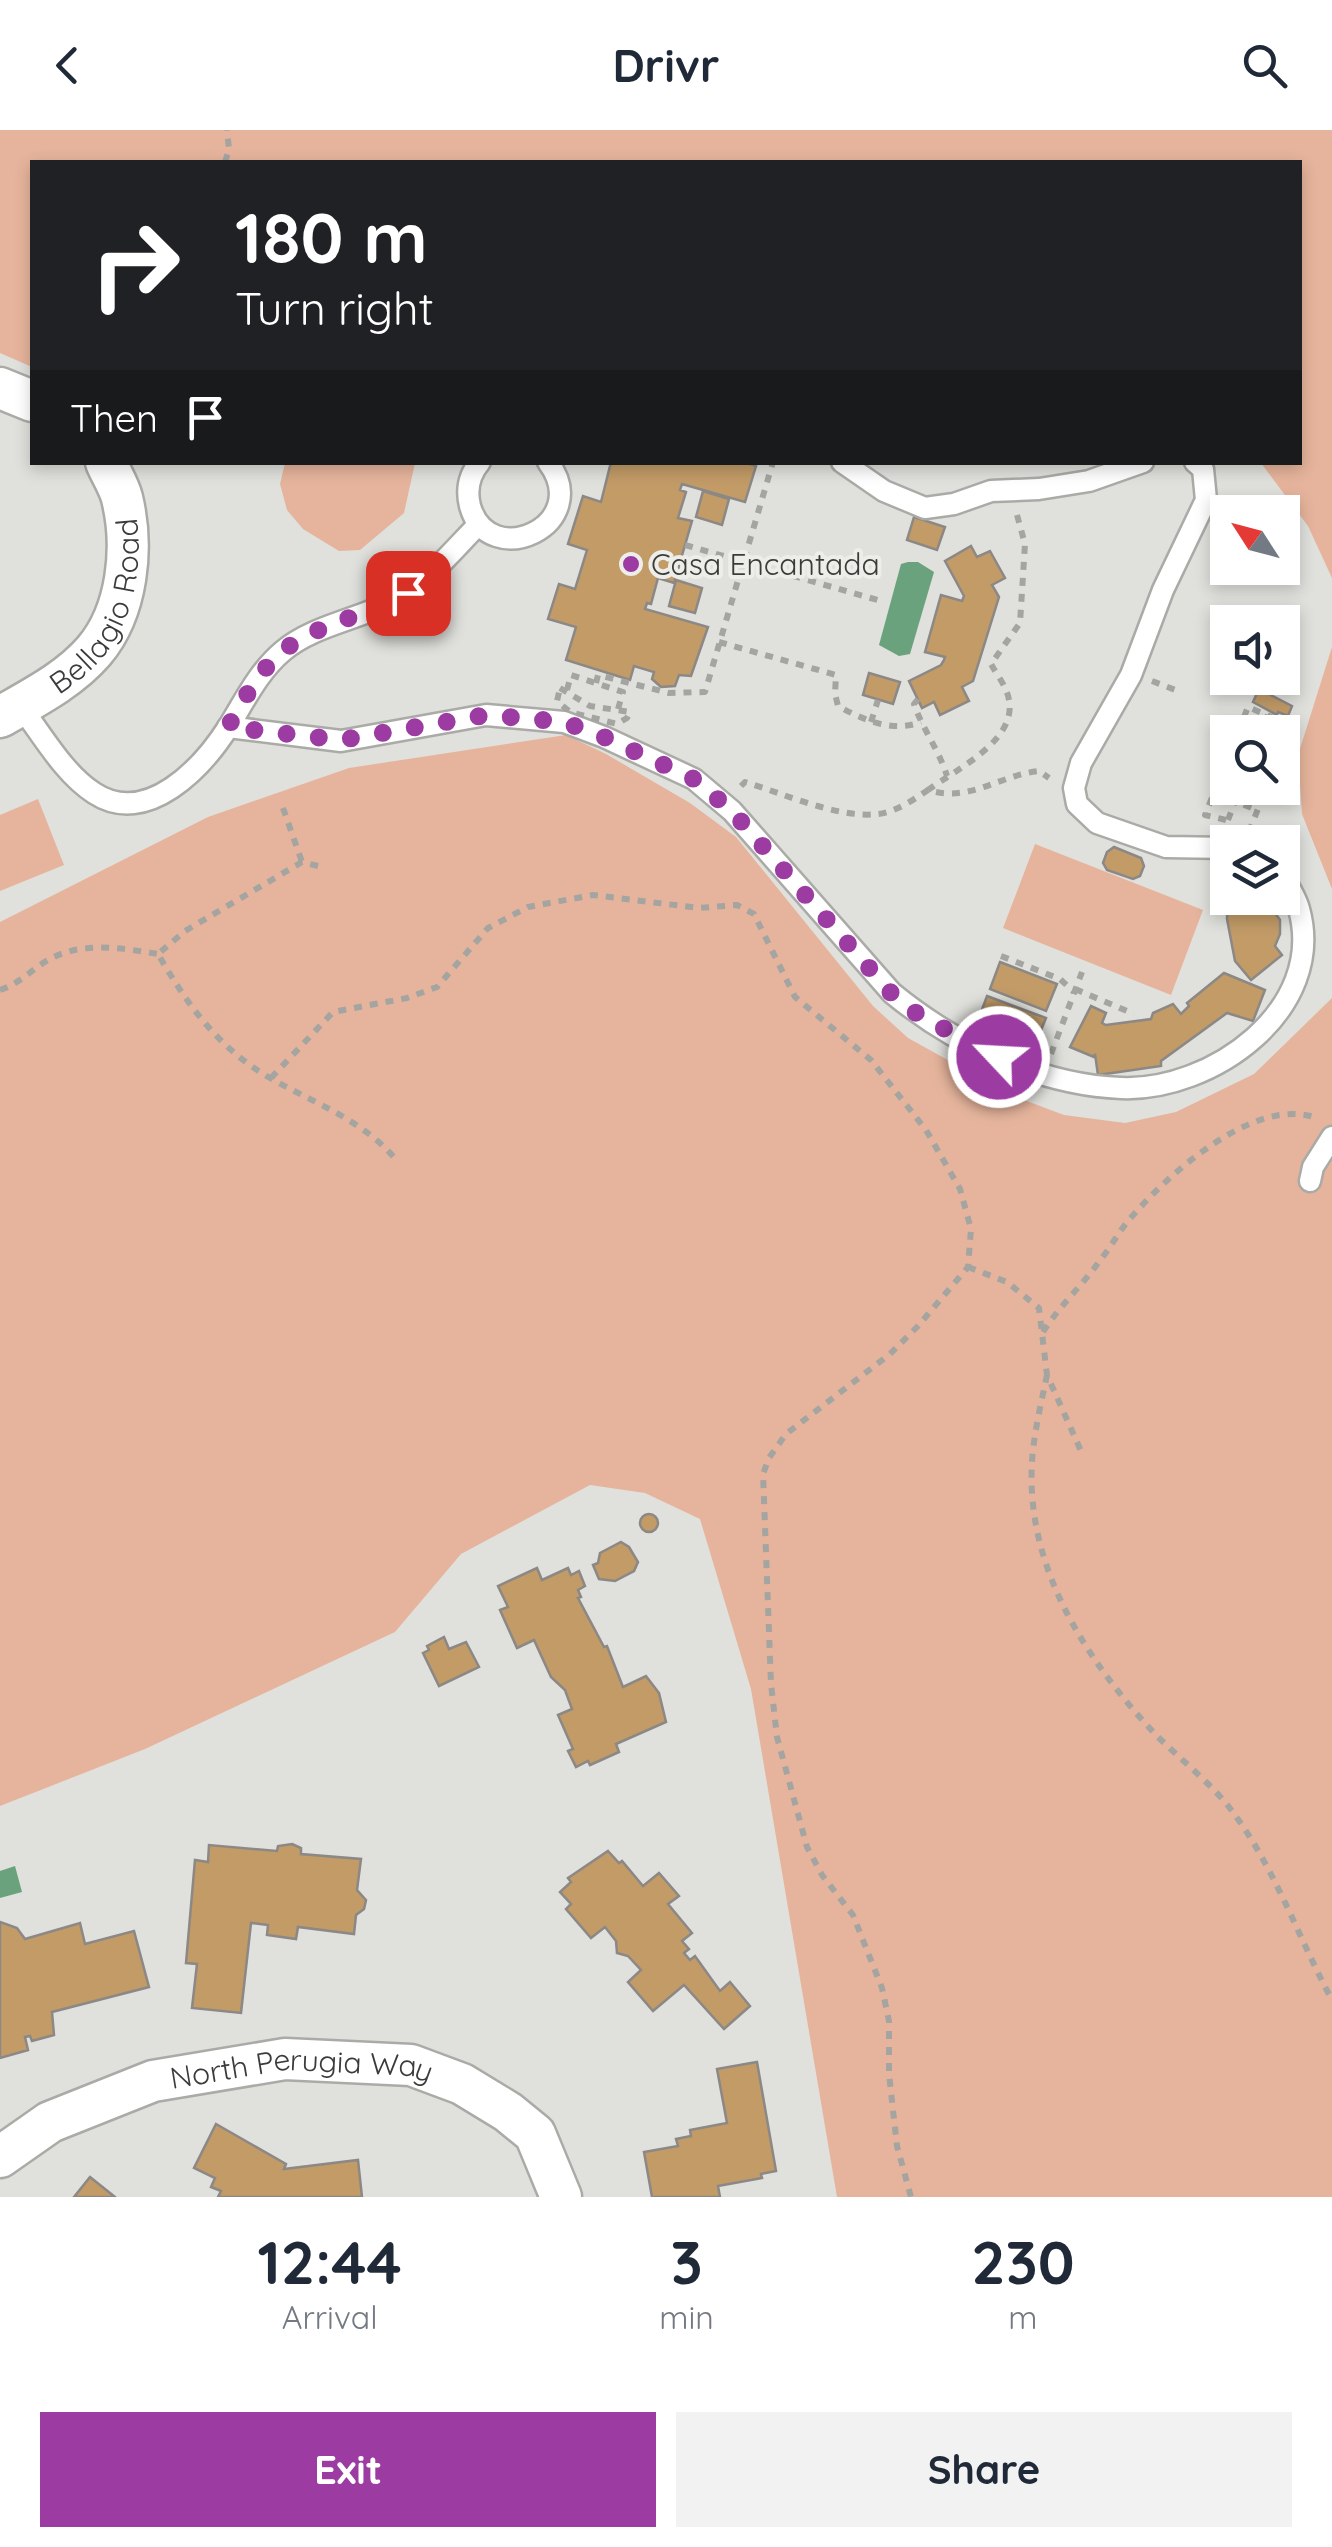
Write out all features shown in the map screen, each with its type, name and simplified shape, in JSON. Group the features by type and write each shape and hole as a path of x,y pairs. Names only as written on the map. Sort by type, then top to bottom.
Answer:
{"street":[{"path":"0,388 30,400"},
{"name":"Bellagio Road","path":"10,711 52,688 96,650 120,602 129,551 121,496 110,465"},
{"name":"North Perugia Way","path":"0,2157 50,2122 153,2082 286,2059 411,2065 462,2084 508,2112 534,2134 561,2197"}],"lane":[{"path":"478,465 469,482 468,497 479,524 506,538 536,534 548,524 560,495 550,465"},
{"path":"846,465 884,491 925,508 954,504 991,491 1089,481 1134,465"},
{"path":"1198,465 1202,469 1206,500 1164,590 1131,675 1080,762 1074,788 1078,805 1097,823 1166,847 1210,848"},
{"path":"10,711 77,780 107,800 147,802 164,794 196,766 283,651 408,593 479,524"},
{"path":"228,727 341,740 486,715 564,722 640,752 694,779 724,805 892,994 920,1016 955,1037 1043,1074 1082,1084 1158,1086 1207,1070 1248,1044 1275,1017 1294,982 1303,944 1300,915"},
{"path":"1310,1181 1329,1129"}],"path":[{"path":"225,160 230,138 227,130"},
{"path":"596,683 598,675 669,692 704,692 772,465"},
{"path":"724,805 745,782 832,809 876,814 901,807 928,790 1002,732 1010,714 1009,695 991,664 1020,623 1025,544 1008,489"},
{"path":"685,544 881,601"},
{"path":"720,642 836,674 838,706 870,722 901,728 920,722"},
{"path":"558,692 560,688 567,690 571,675 623,692 618,709 630,712"},
{"path":"918,699 914,704 920,722 940,753 947,776"},
{"path":"870,722 878,700"},
{"path":"1246,715 1248,707 1268,715"},
{"path":"928,790 944,796 959,794 1039,771 1053,784 1058,806 1066,810 1078,805"},
{"path":"1210,803 1205,815 1251,826 1259,805"},
{"path":"1228,820 1234,805"},
{"path":"1245,805 1257,810"},
{"path":"283,808 302,862"},
{"path":"0,990 55,956 72,950 92,947 158,954 185,931 302,862 318,866"},
{"path":"271,1078 333,1012 407,998 437,987 455,970 474,940 513,912 542,902 593,894 699,908 737,905 754,914 760,923 795,996 871,1060 926,1130 960,1189 971,1229 968,1267 890,1354 786,1434 768,1458 763,1474 771,1684 778,1737 807,1847 822,1875 853,1916 882,1988 897,2146 912,2197"},
{"path":"158,954 210,1030 246,1062 380,1141 397,1161"},
{"path":"1001,956 1134,1014"},
{"path":"1043,1074 1082,972"},
{"path":"1043,1332 1127,1222 1158,1189 1229,1133 1288,1113 1307,1114 1329,1129"},
{"path":"968,1267 1007,1282 1039,1308 1048,1374 1081,1450"},
{"path":"1048,1374 1032,1452 1041,1546 1053,1587 1095,1663 1158,1737 1230,1808 1260,1854 1332,2000"}],"shaded area":[{"path":"0,130 1332,130 1332,578 1300,515 1300,495 1285,495 1262,465 1302,465 1302,160 30,160 30,366 0,353"},
{"path":"284,465 415,465 404,513 360,550 339,551 303,529 287,510 280,484"},
{"path":"918,562 934,572 910,654 899,656 879,645 901,564"},
{"path":"1332,647 1332,889 1302,814 1300,749"},
{"path":"566,735 690,803 736,837 873,1006 908,1038 1013,1096 1064,1115 1125,1123 1176,1112 1254,1074 1332,998 1332,2197 837,2197 751,1689 700,1519 645,1493 590,1485 461,1554 395,1632 145,1749 0,1806 0,922 208,817 349,768"},
{"path":"38,799 64,865 0,891 0,815"},
{"path":"1035,844 1203,910 1171,995 1003,928"},
{"path":"15,1866 22,1892 0,1898 0,1871"}],"building":[{"name":"Casa Encantada","path":"610,465 756,466 745,502 682,484 680,490 686,492 678,518 692,521 674,583 658,578 651,604 647,603 645,609 708,627 691,676 679,675 675,686 661,687 652,679 654,672 634,666 630,680 566,660 576,627 548,619 559,584 575,589 587,550 568,544 583,496 601,502"},
{"path":"703,491 729,499 722,525 696,517"},
{"path":"914,517 945,527 937,550 907,540"},
{"path":"971,546 977,557 990,551 1005,578 992,585 999,597 973,681 962,687 969,701 940,715 934,702 922,708 909,681 944,660 945,657 925,652 941,595 962,601 964,596 945,561"},
{"path":"676,580 702,588 695,613 669,606"},
{"path":"869,673 900,682 893,704 863,695"},
{"path":"1256,695 1271,695 1292,706 1288,715 1277,715 1253,702"},
{"path":"1114,847 1141,858 1144,866 1140,876 1133,879 1107,870 1103,863"},
{"path":"1227,915 1277,915 1280,934 1275,946 1282,955 1251,980 1235,961"},
{"path":"1000,962 1057,984 1046,1011 990,989"},
{"path":"1224,973 1265,990 1253,1021 1227,1013 1161,1061 1161,1066 1098,1075 1095,1054 1094,1057 1070,1047 1091,1006 1106,1013 1102,1023 1106,1025 1151,1019 1153,1013 1173,1004 1181,1014 1189,1006 1187,1003"},
{"path":"987,996 1046,1018 1035,1045 977,1023"},
{"path":"649,1514 656,1516 656,1530 649,1532 642,1530 640,1523 642,1516"},
{"path":"621,1542 638,1562 634,1571 615,1581 599,1579 593,1565 598,1563 600,1553"},
{"path":"537,1568 542,1580 568,1568 571,1575 579,1571 585,1586 578,1590 578,1598 604,1647 607,1646 623,1687 646,1676 659,1693 666,1722 616,1744 619,1752 590,1765 588,1761 576,1767 568,1751 573,1749 558,1715 572,1709 565,1690 551,1677 534,1640 517,1648 500,1610 508,1607 498,1586"},
{"path":"444,1637 449,1649 466,1642 479,1667 439,1686 423,1653 429,1650 427,1646"},
{"path":"292,1844 301,1848 301,1854 361,1859 357,1890 366,1900 364,1909 356,1915 354,1934 298,1927 296,1939 267,1935 268,1925 251,1923 241,2013 192,2008 197,1964 186,1963 195,1860 208,1862 209,1845 277,1851 278,1846"},
{"path":"608,1851 643,1886 659,1873 679,1896 668,1904 692,1933 682,1941 689,1949 684,1953 690,1960 695,1956 720,1991 730,1982 750,2006 724,2029 684,1985 653,2011 628,1982 641,1970 628,1956 617,1953 616,1941 605,1927 591,1938 566,1909 571,1904 560,1892 571,1882 568,1878"},
{"path":"0,1922 17,1928 25,1939 80,1923 85,1944 134,1931 149,1987 52,2012 54,2035 32,2041 30,2036 25,2037 28,2050 0,2058"},
{"path":"757,2062 776,2171 761,2174 762,2178 718,2186 720,2197 652,2197 644,2152 678,2146 676,2139 691,2136 690,2130 727,2123 717,2069"},
{"path":"216,2124 286,2164 284,2169 358,2160 362,2197 218,2197 221,2191 211,2187 215,2178 194,2168"},
{"path":"90,2177 115,2197 74,2197"}],"place":[{"name":"Casa Encantada","path":"631,564"}],"route":[{"path":"408,593 283,651 243,700 228,727 341,740 486,715 564,722 640,752 694,779 732,811 892,994 955,1037 999,1057"}]}
